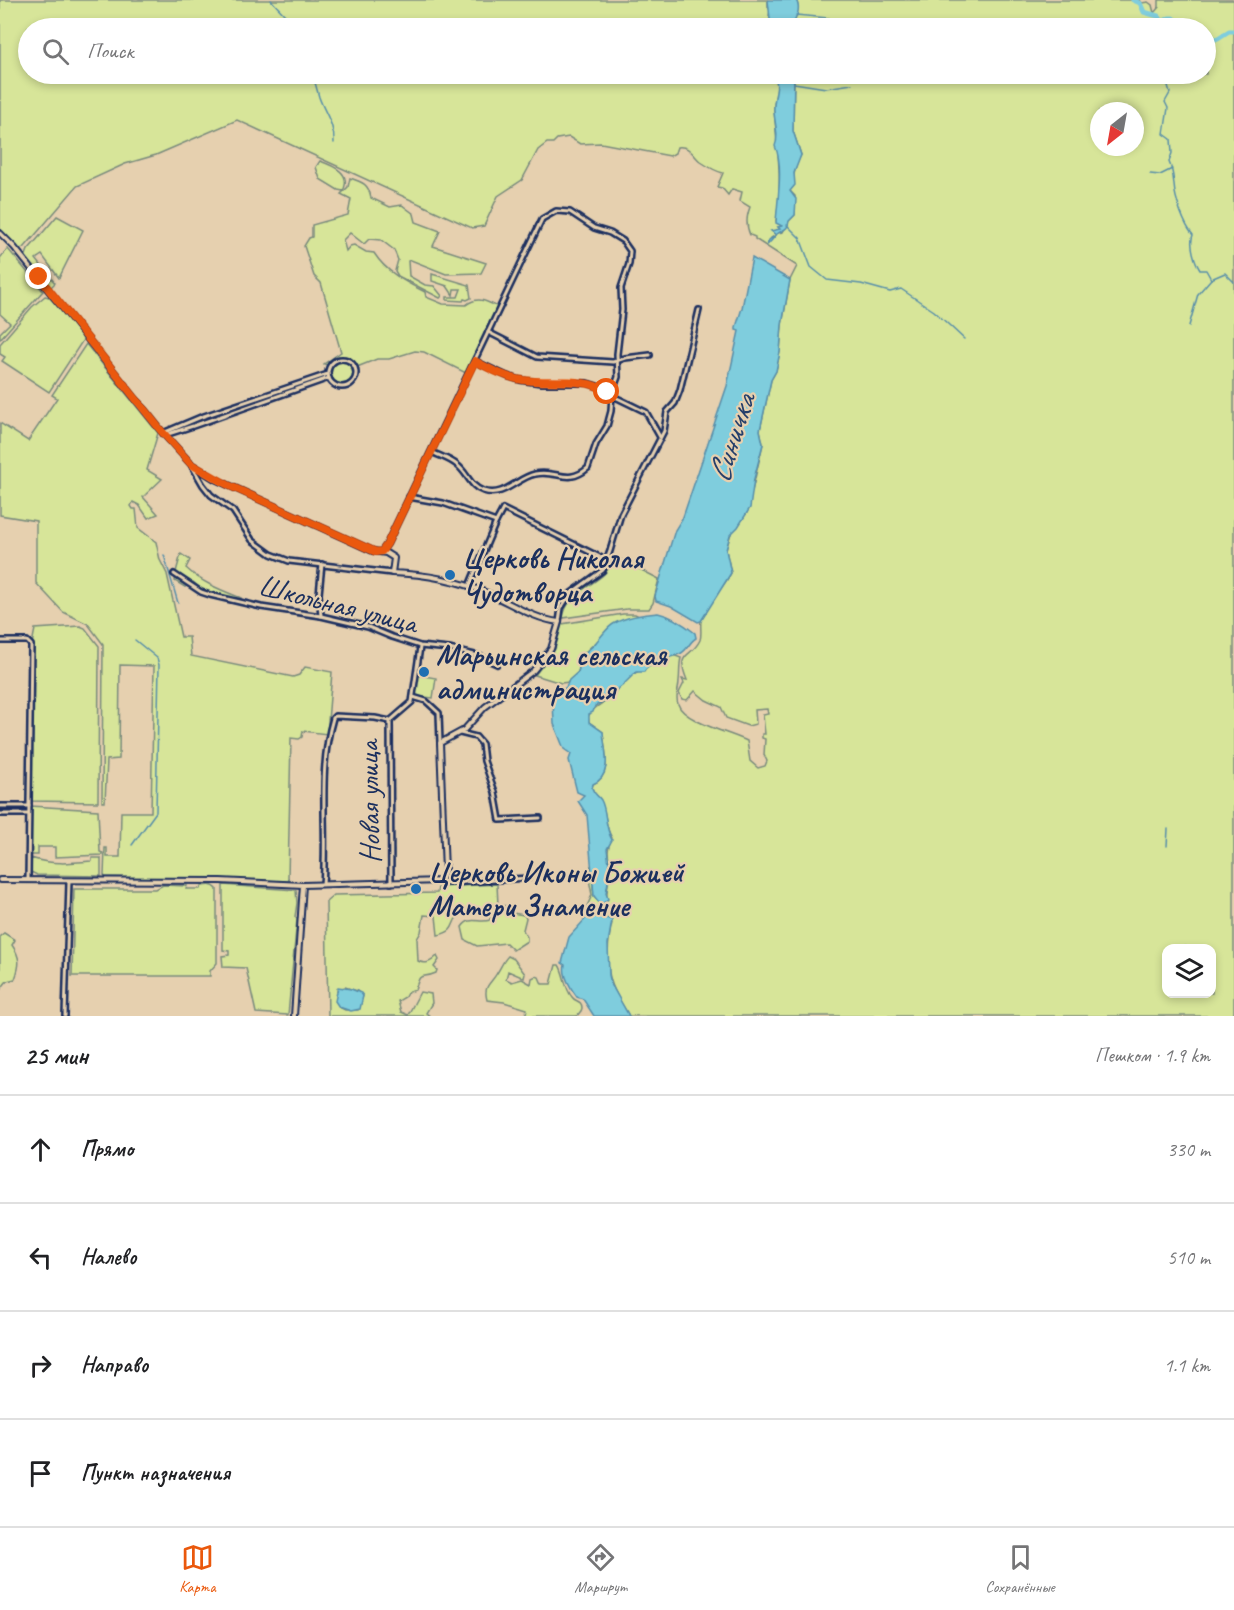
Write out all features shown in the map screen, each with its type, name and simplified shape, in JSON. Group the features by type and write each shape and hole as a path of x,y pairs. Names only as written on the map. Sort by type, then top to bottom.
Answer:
{"street":[{"path":"382,551 432,452 541,222 550,213 566,210 594,228 612,234 626,243 629,248 630,261 621,288 619,374 611,395 611,411 607,426 596,444 591,464 585,471 574,477 534,474 500,492 481,491 457,465 432,452"},
{"path":"0,233 14,247 164,434 191,464 203,485 219,502 233,511 248,535 258,545 283,559 426,576 469,586 539,618 559,622"},
{"path":"440,743 460,733 485,707 523,680 540,664 551,649 561,608 567,598 578,587 600,574 621,514 664,431 667,412 675,403 680,390 699,310"},
{"path":"488,332 534,356 613,362 650,355"},
{"path":"338,359 347,360 355,370 354,379 348,385 339,386 328,376 331,364 338,359"},
{"path":"475,361 511,378 541,383 587,383 601,387 611,395 646,412 660,437"},
{"path":"164,434 193,426 328,376"},
{"path":"191,464 230,486 373,551 382,551 393,557 392,573"},
{"path":"409,497 443,503 496,522"},
{"path":"469,586 503,509 606,560"},
{"path":"321,616 319,594 322,564"},
{"name":"Школьная улица","path":"174,574 201,592 210,595 368,627 392,638 420,646 478,656 497,664"},
{"path":"0,641 27,641 31,645 28,880"},
{"path":"323,884 326,758 332,720 334,716 390,721 412,702 420,646"},
{"path":"413,698 426,701 439,713 445,871 441,881"},
{"name":"Новая улица","path":"390,721 391,883"},
{"path":"460,733 476,737 482,744 484,761 495,792 500,819 540,818"},
{"path":"0,806 29,806"},
{"path":"0,814 28,814"},
{"path":"0,880 220,881 303,885 441,881 448,883 528,878"},
{"path":"65,1016 69,881"},
{"path":"294,1016 303,885"}],"green space":[{"path":"0,0 768,0 770,18 18,18 18,84 777,84 774,105 779,180 776,221 782,226 778,227 780,229 774,233 776,235 783,232 795,215 795,196 790,191 795,168 801,155 793,131 794,84 1216,84 1216,18 796,18 798,11 796,0 1140,0 1142,3 1148,2 1152,5 1154,13 1159,7 1159,0 1234,0 1234,1016 629,1016 614,990 609,975 608,952 612,923 600,916 587,917 584,913 592,895 589,879 591,865 594,896 601,905 607,900 610,872 608,852 612,838 602,804 592,788 593,784 604,774 606,753 603,732 589,722 590,713 632,675 673,655 681,658 677,698 682,710 688,716 708,726 747,741 750,761 758,768 765,766 767,761 764,755 765,739 762,738 762,734 765,734 763,715 768,714 767,709 755,710 756,724 748,726 726,718 721,707 706,700 695,691 687,700 682,699 679,693 684,683 682,679 687,680 683,660 700,640 703,615 731,573 726,550 731,533 747,513 763,444 760,430 780,352 790,280 797,266 750,235 747,221 750,207 740,201 742,192 732,189 728,195 722,188 717,187 723,173 701,162 688,149 677,147 675,153 670,156 601,143 580,144 569,137 557,139 538,150 522,180 498,196 484,226 472,228 237,120 156,155 125,164 77,186 24,248 19,249 0,231"},
{"path":"320,161 340,171 345,179 343,191 320,179 316,167"},
{"path":"350,178 364,184 371,198 390,207 402,205 414,214 416,222 440,231 433,246 486,263 481,273 446,274 411,260 408,261 409,276 425,285 434,286 442,296 440,298 398,276 395,271 398,260 394,250 381,240 369,239 364,244 350,233 343,240 346,251 354,245 366,252 374,253 390,271 403,280 425,292 426,297 443,304 466,305 478,300 498,307 466,373 424,352 415,351 389,359 377,359 357,367 343,357 335,359 328,365 324,364 341,352 321,283 314,276 304,246 312,237 312,225 348,215 351,199 341,194 348,187"},
{"path":"57,216 83,230 59,278 42,255 36,259 55,283 50,288 25,258 28,250"},
{"path":"8,249 43,291 0,339 0,333 10,323 0,314 0,258"},
{"path":"432,274 469,285 471,298 463,301 447,300 447,297 458,297 461,289 454,289 453,295 447,286 432,281"},
{"path":"45,296 49,297 73,323 83,340 49,392 2,361 5,357 0,354 0,344 32,307"},
{"path":"86,344 158,433 147,470 162,479 143,497 158,514 148,518 139,505 133,502 131,506 136,509 138,528 156,542 160,560 167,574 181,637 189,637 191,656 293,677 299,675 305,667 332,672 327,734 303,731 299,739 291,738 288,878 290,881 105,877 104,875 105,848 107,848 107,857 120,857 121,812 151,812 154,666 120,665 119,759 107,760 105,802 102,802 103,644 88,624 63,612 36,583 36,521 0,515 0,423 28,441 57,398 52,395"},
{"path":"342,360 351,363 354,372 351,381 342,384 333,381 330,372 333,363"},
{"path":"181,554 190,560 186,568 192,573 212,586 241,598 240,600 205,592 193,582 185,587 175,581"},
{"path":"616,557 659,579 653,603 649,609 627,609 563,618 572,598 604,574"},
{"path":"623,614 639,616 612,627 590,647 584,654 586,657 580,664 578,672 569,682 561,683 535,675 555,649 562,624"},
{"path":"80,626 85,628 99,646 98,802 31,801 32,644 35,629"},
{"path":"418,675 436,678 433,698 415,696"},
{"path":"30,806 98,810 100,852 103,855 55,857 55,847 38,847 38,855 30,855"},
{"path":"31,858 61,863 92,861 92,858 101,858 101,876 37,875 31,872"},
{"path":"497,884 498,905 507,906 512,913 524,915 526,918 523,930 527,941 513,950 506,943 477,946 465,940 462,927 468,921 490,920 490,916 478,912 465,912 458,916 451,929 438,935 436,916 424,915 421,932 417,939 418,961 428,962 437,956 439,960 434,967 437,970 436,973 421,977 415,990 407,993 398,1001 401,1012 408,1015 420,992 431,994 432,1003 426,1013 430,1016 328,1016 326,902 334,895 437,893 438,887","holes":["345,987 363,996 358,1010 345,1010 339,1007 337,989"]},
{"path":"163,885 200,889 202,886 210,885 217,889 217,963 210,971 210,976 72,976 74,889 156,889"},
{"path":"223,885 296,890 295,917 297,919 288,1015 256,1013 246,968 223,967 222,956 229,955 229,951 223,950"},
{"path":"4,933 15,940 12,945 17,954 19,966 15,979 7,981 0,990 0,936"},
{"path":"508,956 514,959 525,974 524,978 508,971 506,979 512,982 522,979 531,984 532,978 536,976 542,984 551,984 556,965 559,965 569,993 573,999 580,1002 582,1010 577,1016 523,1016 527,1009 487,1000 487,988"}],"water":[{"path":"768,0 796,0 798,11 796,18 770,18"},
{"path":"777,84 794,84 793,131 801,155 794,173 795,185 790,191 796,199 795,215 786,228 767,245 769,240 776,235 771,231 780,229 778,227 782,226 776,223 780,174 775,146 777,137 774,107"},
{"name":"Синичка","path":"752,258 790,280 780,352 760,430 763,444 754,479 750,508 730,535 726,550 731,573 701,621 698,622 671,606 656,601 655,596 675,530 683,517 727,386 739,331 736,327"},
{"path":"658,613 683,624 695,633 696,638 682,653 654,663 644,672 636,672 608,699 595,706 593,712 589,714 589,722 603,732 606,768 600,780 593,784 592,788 603,804 612,840 607,849 610,871 606,893 608,899 601,905 594,896 587,815 578,801 584,795 577,792 569,760 571,754 564,749 554,724 553,699 578,672 581,662 586,657 584,654 610,627 630,617"},
{"path":"588,916 600,916 612,920 608,944 609,975 611,984 629,1016 594,1016 583,999 577,997 568,981 565,965 562,963 569,937"},
{"path":"338,987 361,993 363,996 360,1009 351,1011 339,1007 335,1001"}],"waterway":[{"path":"271,0 288,18"},
{"path":"1133,0 1140,3 1144,12 1160,18"},
{"path":"796,15 828,18"},
{"path":"1216,39 1229,31 1234,31"},
{"path":"315,84 331,124 334,143"},
{"path":"800,84 826,88 852,84"},
{"path":"1168,84 1170,93 1165,102 1168,108 1164,134 1171,139 1172,153 1169,162 1178,204 1186,225 1193,235 1192,248 1195,258 1200,270 1206,270 1211,279 1225,273 1234,282"},
{"path":"1150,174 1160,175 1172,169"},
{"path":"787,225 800,238 811,267 827,280 861,284 890,292 901,289 934,311 964,339"},
{"path":"1189,326 1198,294 1211,279"},
{"path":"164,555 178,603"},
{"path":"132,845 156,812 159,665 157,658 135,640"},
{"path":"1167,846 1168,829"}],"place":[{"name":"Церковь Николая Чудотворца","path":"450,575"},
{"name":"Марьинская сельская администрация","path":"424,672"},
{"name":"Церковь Иконы Божией Матери Знамение","path":"416,889"}],"route":[{"path":"39,277 163,433 191,464 201,472 230,486 376,552 385,548 475,361 520,380 541,383 587,383 601,387 607,392"}]}
